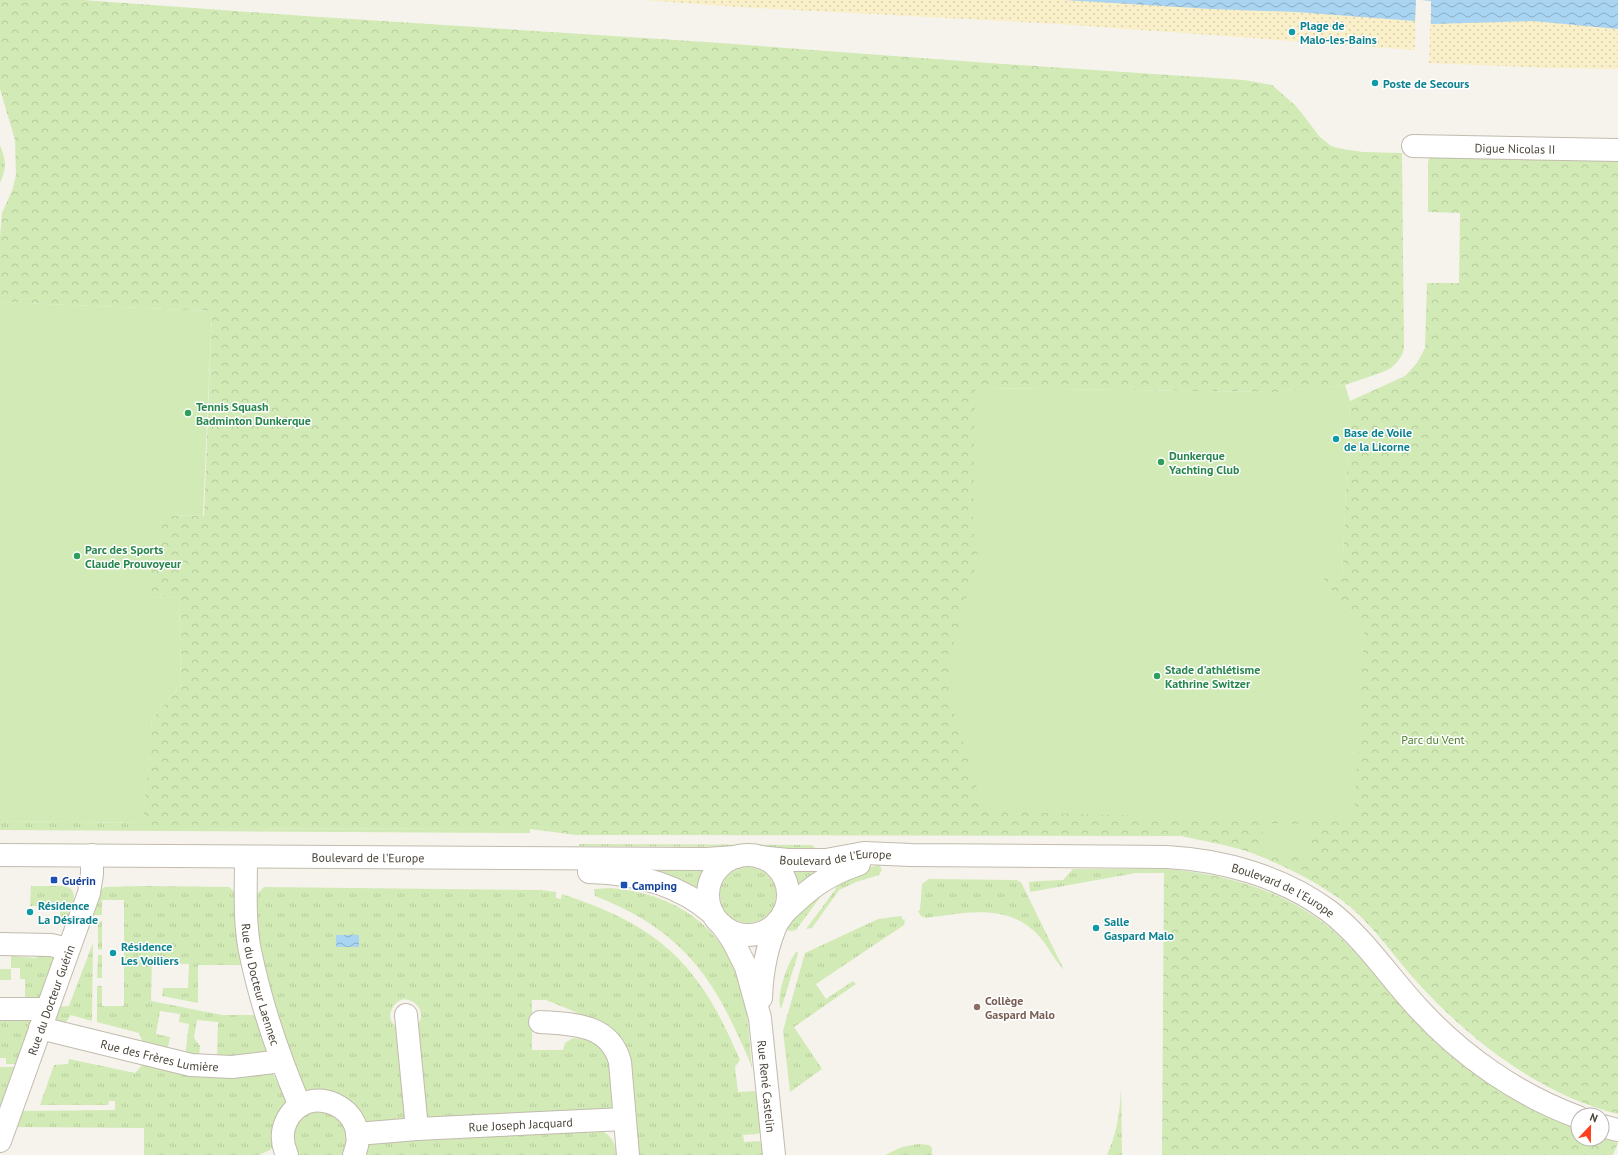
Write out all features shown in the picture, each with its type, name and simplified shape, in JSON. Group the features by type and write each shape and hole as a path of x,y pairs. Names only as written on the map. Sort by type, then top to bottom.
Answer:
{"street":[{"name":"Digue Nicolas II","path":"1413,146 1618,150"},
{"name":"Boulevard de l'Europe","path":"760,857 788,860 826,860 864,853 911,855 1167,857 1209,861 1241,869 1277,882 1319,905 1352,932 1418,1008 1457,1046 1491,1071 1520,1089 1570,1114"},
{"name":"Boulevard de l'Europe","path":"0,855 92,862 246,863 699,859 736,857"},
{"path":"748,855 760,857 775,865 784,878 788,895 787,903 780,918 765,931 749,935 736,933 717,919 708,898 709,886 712,878 722,865 736,857 748,855"},
{"name":"Boulevard de l'Europe","path":"780,918 816,884 837,872 866,862 911,855"},
{"name":"Boulevard de l'Europe","path":"0,869 92,862"},
{"name":"Rue du Docteur Guérin","path":"0,1141 89,893 92,862"},
{"name":"Boulevard de l'Europe","path":"246,863 615,873 647,879 668,886 694,899 717,919"},
{"name":"Rue du Docteur Laennec","path":"246,863 248,934 250,951 265,1008 282,1061 300,1106"},
{"name":"Rue René Castelin","path":"774,1155 760,1018 763,966 768,946 780,918"},
{"name":"Rue René Castelin","path":"717,919 733,941 746,967 760,1018"},
{"path":"0,944 51,945 68,949"},
{"name":"Rue des Frères Lumière","path":"0,1009 43,1019 191,1065 232,1067 282,1061"},
{"path":"406,1015 417,1129"},
{"path":"540,1022 589,1028 599,1032 610,1043 620,1062 628,1155"},
{"path":"282,1153 282,1136 284,1127 290,1115 300,1106 312,1101 321,1100 337,1104 352,1118 356,1145"},
{"name":"Rue Joseph Jacquard","path":"356,1145 417,1129 624,1119"}],"green space":[{"name":"Parc du Vent","path":"0,0 83,0 1244,80 1272,85 1296,106 1320,137 1331,146 1363,152 1402,153 1404,348 1402,355 1397,362 1391,368 1383,372 1345,385 1278,392 975,388 1342,578 1350,401 1405,376 1417,363 1425,348 1427,283 1459,283 1460,213 1428,212 1428,162 1431,154 1618,157 1618,1114 1610,1112 1610,1107 1595,1107 1562,1094 1509,1063 1484,1045 1439,1005 1409,973 1362,918 1340,899 1318,885 1296,872 1249,852 1181,836 576,835 530,829 142,828 152,719 181,685 179,597 149,598 145,596 163,515 204,516 212,311 0,302 0,237 2,213 12,191 16,175 15,140 0,89"},
{"path":"0,145 4,155 5,168 0,183"},
{"name":"Parc des Sports Claude Prouvoyeur","path":"0,302 212,311 203,516 163,515 146,596 149,598 179,597 181,685 152,719 143,823 0,821"},
{"name":"Stade d'athlétisme Kathrine Switzer","path":"1345,385 1350,401 1342,578 1323,578 1364,633 1354,822 984,811 951,702 952,649 978,557 973,524 975,388 1277,392"},
{"path":"0,821 143,823 142,828 530,829 530,833 0,830"},
{"path":"1263,823 1311,825 1310,854 1262,852"},
{"path":"579,844 812,845 820,852 756,847 579,846"},
{"path":"565,863 707,869 701,884 699,895"},
{"path":"878,865 882,870 879,875 856,882 839,890 812,928 806,929 842,880 853,873"},
{"path":"791,866 823,866 799,891"},
{"path":"748,867 759,869 768,875 774,884 776,895 774,906 768,915 759,921 748,923 737,921 728,915 722,906 720,895 722,884 728,875 737,869"},
{"path":"1073,869 1164,869 1164,873 1136,873 1030,892 1029,882 1063,880"},
{"path":"1164,869 1212,875 1235,881 1281,897 1302,909 1322,922 1341,938 1365,963 1422,1029 1467,1069 1502,1092 1570,1126 1570,1147 1610,1147 1610,1140 1618,1143 1613,1155 1162,1155"},
{"path":"929,879 1016,880 1021,882 1064,970 1039,936 1027,925 1014,918 986,912 926,918 921,916 918,911 920,910 922,884"},
{"path":"31,886 65,886 70,888 73,891 74,900 68,918 60,918 60,906 30,906"},
{"path":"105,887 229,887 238,895 245,965 198,965 198,1003 162,996 163,988 188,988 189,964 163,963 163,959 152,959 151,1001 222,1015 256,1015 267,1050 263,1056 217,1059 218,1022 197,1020 194,1038 200,1046 199,1058 185,1057 189,1024 179,1022 180,1014 160,1011 156,1034 170,1037 167,1052 144,1046 139,1033 97,1022 97,986 102,986 102,1006 124,1006 124,900 102,900 102,915 90,915 99,891"},
{"path":"264,887 541,890 556,892 556,898 561,899 562,894 620,917 654,938 685,965 716,1010 740,1060 735,1067 738,1092 755,1091 756,1095 760,1132 758,1134 743,1135 744,1142 759,1141 761,1143 763,1155 637,1155 628,1073 595,1020 546,1000 532,1000 532,1050 563,1050 565,1043 573,1038 596,1041 609,1056 617,1108 424,1120 415,1028 421,1019 421,1014 418,1006 410,1000 404,999 395,1004 392,1008 390,1017 394,1025 399,1028 408,1121 364,1125 303,1088 282,1034 262,960 258,932 256,895"},
{"path":"611,888 634,891 655,897 675,906 693,917 709,931 723,947 734,967 742,989 747,1018 752,1068 742,1043 710,983 680,947 662,932 620,907 595,896 594,889"},
{"path":"824,892 796,930 790,931 786,929 790,919"},
{"path":"901,916 903,920 905,919 904,925 816,984 826,999 853,981 856,984 794,1027 822,1069 790,1092 783,1031 805,953 878,919"},
{"path":"102,921 102,950 98,949 98,922"},
{"path":"93,943 92,1021 71,1015 63,1026 56,1018 56,1007 69,1006"},
{"path":"37,951 53,956 54,961 41,997 38,999 25,1000 25,979 20,979 20,968 11,968 11,956 35,958 37,957"},
{"path":"797,951 798,954 781,1009 780,997 783,979 793,956"},
{"path":"98,955 102,955 102,978 97,978"},
{"path":"0,969 11,969 11,980 0,980"},
{"path":"0,1018 30,1019 31,1021 17,1064 6,1064 6,1058 0,1058"},
{"path":"69,1059 135,1073 144,1063 272,1072 286,1099 273,1147 259,1155 144,1155 144,1128 14,1127 20,1111 115,1110 115,1101 109,1101 108,1105 40,1105 54,1065 68,1064"},
{"path":"0,1067 16,1067 0,1113"},
{"path":"1121,1088 1122,1155 1107,1155 1117,1122"},
{"path":"314,1110 335,1114 348,1131 344,1155 295,1155 290,1136 300,1117"},
{"path":"596,1129 605,1133 611,1138 617,1155 362,1155 366,1144"},
{"path":"918,1144 929,1145 932,1148 932,1155 885,1155 902,1147"}],"sand":[{"name":"Plage de Malo-les-Bains","path":"643,0 1416,0 1415,50 1059,24 738,7"},
{"path":"1421,0 1618,0 1618,69 1429,63 1431,1"}],"water":[{"path":"1065,0 1416,0 1415,21 1297,12 1211,9"},
{"path":"1421,0 1618,0 1618,29 1533,21 1431,24 1431,1"},
{"path":"336,935 359,935 359,947 336,947"}],"place":[{"name":"Plage de Malo-les-Bains","path":"1292,32"},
{"name":"Poste de Secours","path":"1375,83"},
{"name":"Tennis Squash Badminton Dunkerque","path":"188,413"},
{"name":"Base de Voile de la Licorne","path":"1336,439"},
{"name":"Dunkerque Yachting Club","path":"1161,462"},
{"name":"Parc des Sports Claude Prouvoyeur","path":"77,556"},
{"name":"Stade d'athlétisme Kathrine Switzer","path":"1157,676"},
{"name":"Guérin","path":"54,880"},
{"name":"Camping","path":"624,885"},
{"name":"Résidence La Désirade","path":"30,912"},
{"name":"Salle Gaspard Malo","path":"1096,928"},
{"name":"Résidence Les Voiliers","path":"113,953"},
{"name":"Collège Gaspard Malo","path":"977,1007"}]}
